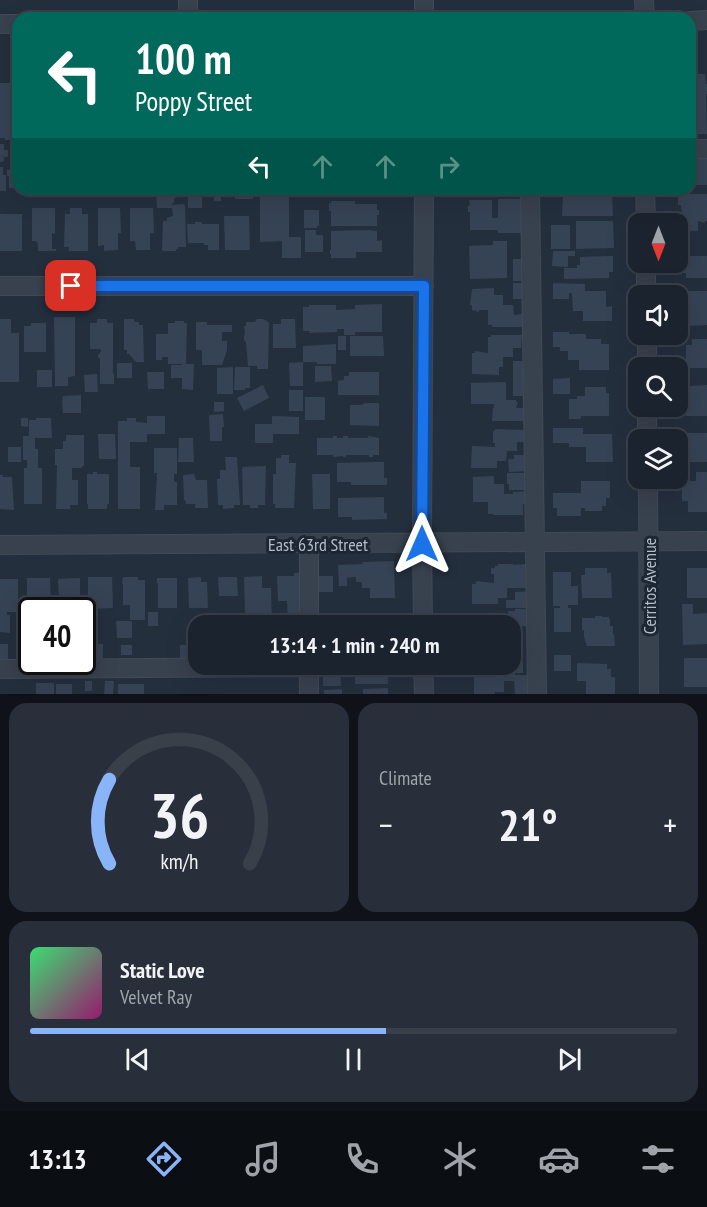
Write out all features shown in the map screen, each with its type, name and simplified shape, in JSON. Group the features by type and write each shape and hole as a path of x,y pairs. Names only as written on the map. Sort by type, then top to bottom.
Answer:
{"street":[{"path":"423,615 424,195"},
{"path":"530,195 537,694"},
{"path":"645,195 646,213"},
{"path":"0,286 424,286"},
{"name":"Cerritos Avenue","path":"648,489 649,694"},
{"name":"East 63rd Street","path":"0,545 707,541"},
{"path":"309,544 309,615"},
{"path":"0,669 188,667"},
{"path":"309,675 309,694"},
{"path":"423,675 424,694"}],"building":[{"path":"696,74 705,74 707,84 707,134 696,134"},
{"path":"0,83 12,83 12,139 0,138"},
{"path":"0,144 4,144 4,150 8,150 8,157 4,157 4,161 0,162"},
{"path":"698,156 707,156 707,185 696,185 696,163 698,163"},
{"path":"0,167 3,167 3,175 6,175 6,191 0,191"},
{"path":"7,170 12,170 12,188 9,188 9,176 7,176"},
{"path":"707,194 707,221 705,223 698,221 698,231 688,231 688,213 682,213 681,205 678,205 678,195"},
{"path":"156,195 175,195 172,205 185,205 186,247 178,247 176,251 162,250 163,221 173,216 172,208 157,208"},
{"path":"188,195 202,195 202,208 188,208"},
{"path":"214,195 222,195 221,201 214,201"},
{"path":"235,195 253,195 253,199 235,199"},
{"path":"563,195 612,195 613,216 562,216"},
{"path":"260,197 289,197 289,237 301,237 301,258 282,258 282,241 260,242"},
{"path":"498,199 526,199 527,233 470,230 469,200 492,200 492,218 498,218"},
{"path":"331,201 377,204 379,215 377,215 377,226 331,226 329,203"},
{"path":"32,208 55,208 55,234 52,233 52,249 56,251 38,251 38,244 32,241"},
{"path":"70,208 82,208 82,214 88,214 88,251 69,251 69,247 64,247 65,214 70,214"},
{"path":"98,208 120,208 121,233 118,233 118,250 104,251 104,245 98,246"},
{"path":"130,208 153,208 154,233 150,233 150,250 136,250 135,241 130,241"},
{"path":"304,210 319,210 317,228 304,228"},
{"path":"0,214 22,214 22,251 0,251"},
{"path":"224,216 249,216 250,250 225,250"},
{"path":"576,221 613,221 614,248 576,249"},
{"path":"195,222 219,224 219,250 208,250 208,245 204,243 188,243 187,224 195,224"},
{"path":"551,225 570,225 570,249 551,249"},
{"path":"305,230 316,230 316,235 323,235 323,252 305,252"},
{"path":"331,231 377,231 377,241 382,240 382,252 356,252 356,258 331,258"},
{"path":"493,241 507,241 507,278 470,279 469,246 493,245"},
{"path":"553,251 575,251 575,256 568,256 568,267 552,266"},
{"path":"613,256 613,272 609,272 609,278 564,279 564,268 577,268 577,265 580,265 580,257"},
{"path":"688,256 707,256 707,278 686,278"},
{"path":"513,259 530,259 530,281 513,281"},
{"path":"513,283 530,283 530,299 513,299"},
{"path":"553,283 585,284 585,291 606,291 606,307 612,306 612,321 583,321 583,311 573,311 572,293 569,293 569,299 553,299"},
{"path":"494,288 494,295 503,295 503,305 513,305 514,315 522,314 522,327 492,327 488,325 488,310 479,310 479,312 472,310 472,305 470,305 472,289"},
{"path":"688,291 707,291 707,325 688,326"},
{"path":"382,304 382,332 355,332 355,335 344,335 344,329 337,329 337,332 309,333 309,331 303,331 303,307 336,305 336,310 355,309 355,305"},
{"path":"54,317 75,317 75,376 68,377 68,386 55,386"},
{"path":"0,319 11,319 11,333 19,333 19,382 0,382"},
{"path":"97,319 107,319 107,323 113,323 114,384 100,384 98,355 101,349 90,349 90,323 97,323"},
{"path":"124,319 134,319 134,322 143,325 144,362 136,362 127,354 127,350 124,350"},
{"path":"257,319 263,319 269,323 268,369 248,366 244,326 246,322 255,322"},
{"path":"281,319 295,319 296,348 273,348 273,324 281,324"},
{"path":"175,321 187,323 186,364 194,364 193,390 182,389 182,378 171,378 171,365 182,364 168,364 168,357 156,360 156,334 168,334 168,323 175,323"},
{"path":"196,322 207,322 207,325 232,325 232,332 222,332 222,341 227,341 227,350 222,365 202,365 202,350 196,350"},
{"path":"31,323 46,323 46,352 24,352 24,326 31,326"},
{"path":"553,332 586,334 586,339 601,339 601,344 609,344 609,370 579,370 579,360 568,360 568,351 560,351 560,347 553,347"},
{"path":"491,335 522,335 521,348 513,348 513,357 503,357 503,367 499,367 499,375 472,374 472,353 475,351 488,353 488,337"},
{"path":"338,336 346,336 346,350 338,350"},
{"path":"350,336 383,336 384,356 350,356"},
{"path":"692,339 707,339 707,368 688,368 686,345 692,345"},
{"path":"336,344 336,364 303,362 303,346"},
{"path":"513,361 531,361 531,396 513,396"},
{"path":"303,362 303,386 290,386 289,363"},
{"path":"117,363 132,363 132,378 117,378"},
{"path":"315,366 331,366 332,381 315,382"},
{"path":"233,367 233,394 217,394 217,368"},
{"path":"235,367 250,367 250,388 234,390"},
{"path":"37,370 52,370 52,387 37,387"},
{"path":"147,372 164,372 164,389 148,389"},
{"path":"349,372 379,372 379,395 338,395 338,381 344,380 344,376 349,376"},
{"path":"97,374 98,392 85,392 84,375"},
{"path":"570,378 570,394 553,394 553,379"},
{"path":"506,382 506,400 516,400 518,402 516,408 524,408 524,421 492,421 494,404 471,404 471,383"},
{"path":"263,385 269,398 244,411 237,398"},
{"path":"707,385 707,416 688,416 690,386"},
{"path":"585,387 606,387 606,393 609,393 609,416 581,416 581,419 569,419 569,399 585,396"},
{"path":"289,390 303,390 303,411 289,411"},
{"path":"81,395 81,413 63,413 63,396"},
{"path":"305,397 325,397 325,420 305,420"},
{"path":"214,402 224,402 224,411 214,412"},
{"path":"379,403 379,426 350,425 350,405"},
{"path":"223,414 222,441 210,441 209,415"},
{"path":"147,416 165,416 165,434 147,434 147,442 130,442 130,467 140,467 140,509 118,509 118,421 136,418 136,422 147,423"},
{"path":"272,416 299,417 299,434 273,434 273,443 255,443 255,424 272,424"},
{"path":"21,418 28,418 28,427 21,426"},
{"path":"36,418 51,418 52,438 35,438 35,449 38,449 38,468 42,468 42,504 24,504 24,468 27,468 27,460 23,460 23,436 29,436 29,420 36,420"},
{"path":"553,428 583,428 583,434 612,434 613,462 586,462 586,447 569,447 569,443 553,443"},
{"path":"495,429 525,430 525,442 517,442 517,451 507,451 506,461 497,461 497,468 471,468 472,446 495,447 493,431"},
{"path":"688,433 707,433 707,462 688,462"},
{"path":"98,434 115,434 116,459 99,459"},
{"path":"66,435 84,435 84,466 72,468 72,480 78,480 78,505 70,505 70,509 56,509 55,449 63,449"},
{"path":"333,436 337,438 348,436 348,438 368,438 368,436 379,438 379,455 333,457 333,455 317,455 317,438 333,438"},
{"path":"179,438 193,438 194,462 178,462"},
{"path":"8,447 21,447 21,462 8,462"},
{"path":"154,448 177,448 177,474 174,474 174,482 177,482 177,505 164,505 164,510 155,510 157,473 154,473"},
{"path":"281,455 289,455 289,463 296,463 294,508 275,508 273,504 273,474 276,474 276,458 281,458"},
{"path":"514,455 531,455 531,471 509,472 508,459 514,459"},
{"path":"225,457 237,457 240,505 223,509 223,505 218,505 217,479 220,479 220,470 226,470"},
{"path":"384,462 384,478 387,478 387,485 351,485 351,482 337,482 337,463"},
{"path":"266,466 265,505 250,508 250,505 243,505 242,467"},
{"path":"93,472 109,474 107,509 88,509 87,474 93,474"},
{"path":"696,472 707,472 707,512 688,512 688,501 682,501 682,489 688,489 688,481 696,481"},
{"path":"507,473 531,473 531,490 509,490"},
{"path":"194,474 196,480 207,480 208,508 195,508 195,504 186,504 184,500 183,475"},
{"path":"312,474 330,474 330,509 313,509"},
{"path":"0,475 12,477 14,510 0,509"},
{"path":"494,476 494,484 504,484 504,494 531,491 531,504 523,504 523,515 488,514 488,502 473,502 473,477"},
{"path":"581,481 610,481 610,498 606,498 606,506 602,506 602,511 585,511 585,508 581,508 581,516 557,516 557,508 553,508 553,493 581,493"},
{"path":"384,497 384,513 387,513 387,519 352,520 352,517 338,517 338,498"},
{"path":"394,561 395,598 370,598 370,588 362,588 362,582 356,582 356,577 347,578 347,586 339,586 338,565"},
{"path":"498,564 527,564 525,571 533,571 533,588 507,588 507,598 498,598 498,604 472,604 472,584 476,584 476,581 494,583 491,568 495,568"},
{"path":"585,568 607,568 607,573 611,573 612,598 582,598 581,575 585,575"},
{"path":"687,568 707,568 707,598 687,598"},
{"path":"553,572 571,572 571,586 578,586 578,605 568,605 568,608 571,608 571,632 554,632 554,608 560,608 560,606 553,606"},
{"path":"294,573 301,573 302,615 288,615 287,601 278,601 277,576 294,576"},
{"path":"262,576 262,588 271,588 272,615 245,614 244,577"},
{"path":"318,576 333,576 333,592 318,592"},
{"path":"88,577 112,577 113,608 96,609 96,597 88,597"},
{"path":"123,577 138,577 138,580 145,580 145,620 130,620 130,605 123,605"},
{"path":"201,577 201,582 207,582 208,608 189,608 188,578"},
{"path":"218,577 237,577 238,596 219,596"},
{"path":"27,578 50,578 51,597 27,596"},
{"path":"80,578 80,597 59,597 58,579"},
{"path":"157,578 177,578 177,608 158,608"},
{"path":"0,579 18,579 18,612 7,612 7,615 10,615 10,633 0,632"},
{"path":"532,591 532,608 506,608 506,600 515,600 515,592"},
{"path":"682,604 693,604 693,614 707,613 707,644 683,645"},
{"path":"515,609 532,609 532,626 521,626 521,615 508,615 508,611 515,611"},
{"path":"148,612 158,612 158,626 148,626"},
{"path":"236,613 236,615 213,615"},
{"path":"473,613 495,613 495,615 473,615"},
{"path":"595,616 609,617 610,626 613,626 615,646 587,646 584,630 582,630 582,618 595,618"},
{"path":"116,621 132,621 132,638 117,638"},
{"path":"521,639 523,639 523,651 521,651"},
{"path":"0,644 8,644 8,659 0,659"},
{"path":"96,644 103,644 103,658 96,658"},
{"path":"121,645 132,645 132,655 121,655"},
{"path":"180,645 188,645 188,661 180,661"},
{"path":"554,655 571,655 571,671 554,671"},
{"path":"684,658 707,658 707,687 684,687"},
{"path":"521,660 523,660 523,673 521,673"},
{"path":"577,663 607,664 607,669 611,669 611,677 615,677 615,694 586,694 586,681 577,681"},
{"path":"323,675 340,675 341,686 323,686"},
{"path":"355,675 388,675 388,684 355,684"},
{"path":"489,675 535,675 533,694 515,694 514,681 504,681 504,692 474,694 474,677 489,677"},
{"path":"85,681 92,681 92,691 85,691"},
{"path":"105,681 114,681 113,694 104,694"},
{"path":"36,683 54,683 54,694 36,694"},
{"path":"56,684 72,684 72,694 56,694"},
{"path":"118,684 144,684 144,694 118,694"},
{"path":"388,688 388,694 363,694 363,689"},
{"path":"342,689 342,694 324,694 324,690"}],"route":[{"path":"71,286 424,286 422,544"}]}
